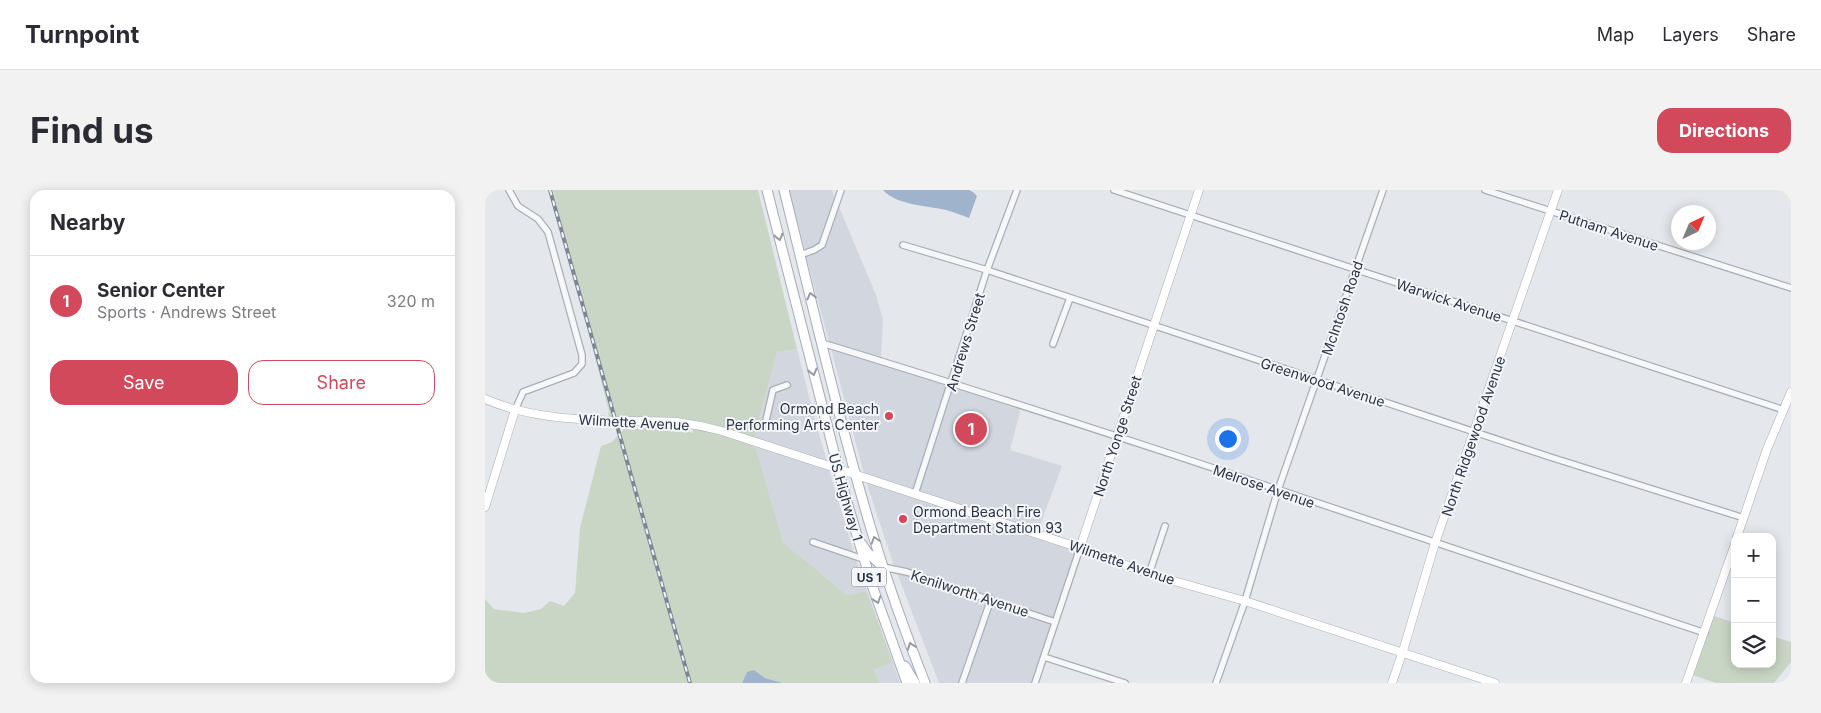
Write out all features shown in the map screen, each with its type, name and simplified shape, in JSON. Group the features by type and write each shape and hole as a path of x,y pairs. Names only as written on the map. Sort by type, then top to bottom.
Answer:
{"main road":[{"name":"US Highway 1","path":"767,190 837,469 863,559 907,683"},
{"name":"US Highway 1","path":"784,190 856,475 883,567 925,683"},
{"path":"801,325 810,339 823,343"},
{"path":"857,537 868,553 883,567"},
{"path":"863,559 878,570 890,586"},
{"path":"896,654 915,683"}],"street":[{"path":"485,507 515,410 523,392 574,373 580,367 582,360 548,232 539,219 518,206 509,190"},
{"path":"800,255 822,246 841,190"},
{"name":"Andrews Street","path":"915,494 987,270 1017,190"},
{"name":"Warwick Avenue","path":"1114,190 1784,410"},
{"name":"North Yonge Street","path":"1035,683 1199,190"},
{"name":"McIntosh Road","path":"1216,683 1245,600 1278,490 1383,190"},
{"name":"Putnam Avenue","path":"1485,190 1791,288"},
{"name":"North Ridgewood Avenue","path":"1392,683 1435,543 1558,190"},
{"name":"Greenwood Avenue","path":"903,245 987,270 1475,432 1743,518"},
{"path":"1053,344 1070,298"},
{"name":"Melrose Avenue","path":"823,343 1117,436 1705,633"},
{"path":"770,428 766,420 773,390 787,386"},
{"path":"1738,533 1767,449 1791,392"},
{"name":"Wilmette Avenue","path":"485,399 515,410 561,418 676,422 722,431 1081,548 1149,574 1245,600 1495,683"},
{"path":"1149,574 1165,526"},
{"path":"813,542 863,559"},
{"path":"1686,683 1731,556"},
{"name":"Kenilworth Avenue","path":"883,567 907,572 1055,622"},
{"path":"962,683 991,599"},
{"path":"1044,656 1125,683"}],"shaded area":[{"path":"789,190 832,190 835,199 820,244 805,250"},
{"path":"839,207 876,295 883,320 881,358 829,342 806,256 820,251 824,247"},
{"path":"797,349 827,462 754,438 777,352","holes":["789,382 790,387 775,393 769,419 774,429 769,432 763,419 770,390"]},
{"path":"831,349 949,385 914,491 864,474"},
{"path":"954,387 1021,408 1010,450 1062,466 1038,531 919,492"},
{"path":"755,445 829,470 854,553 812,539 809,544 856,560 867,591 847,595 783,542"},
{"path":"866,481 1077,549 1054,618 894,566"},
{"path":"897,573 987,601 959,683 939,683"},
{"path":"992,603 1052,624 1032,683 965,683"},
{"path":"893,663 900,683 880,683 874,670"}],"green space":[{"path":"553,190 758,190 797,349 777,352 754,438 723,428 608,417 609,412"},
{"path":"674,426 692,433 694,428 755,445 783,542 847,595 867,591 893,663 874,670 880,683 783,683 765,678 754,670 742,683 485,683 485,599 494,609 524,613 541,609 550,601 564,606 575,593 580,528 601,446 612,442 626,427 634,429"},
{"path":"1711,615 1731,622 1731,668 1776,668 1776,637 1791,642 1791,662 1774,683 1716,683 1690,674"}],"water":[{"path":"883,190 969,190 977,196 969,218 946,210 904,202"},
{"path":"754,670 765,678 783,683 742,683 747,672"}],"railway":[{"path":"550,190 690,683"}],"place":[{"name":"Ormond Beach Performing Arts Center","path":"889,416"},
{"name":"Senior Center","path":"971,429"},
{"name":"Ormond Beach Fire Department Station 93","path":"903,519"}]}
